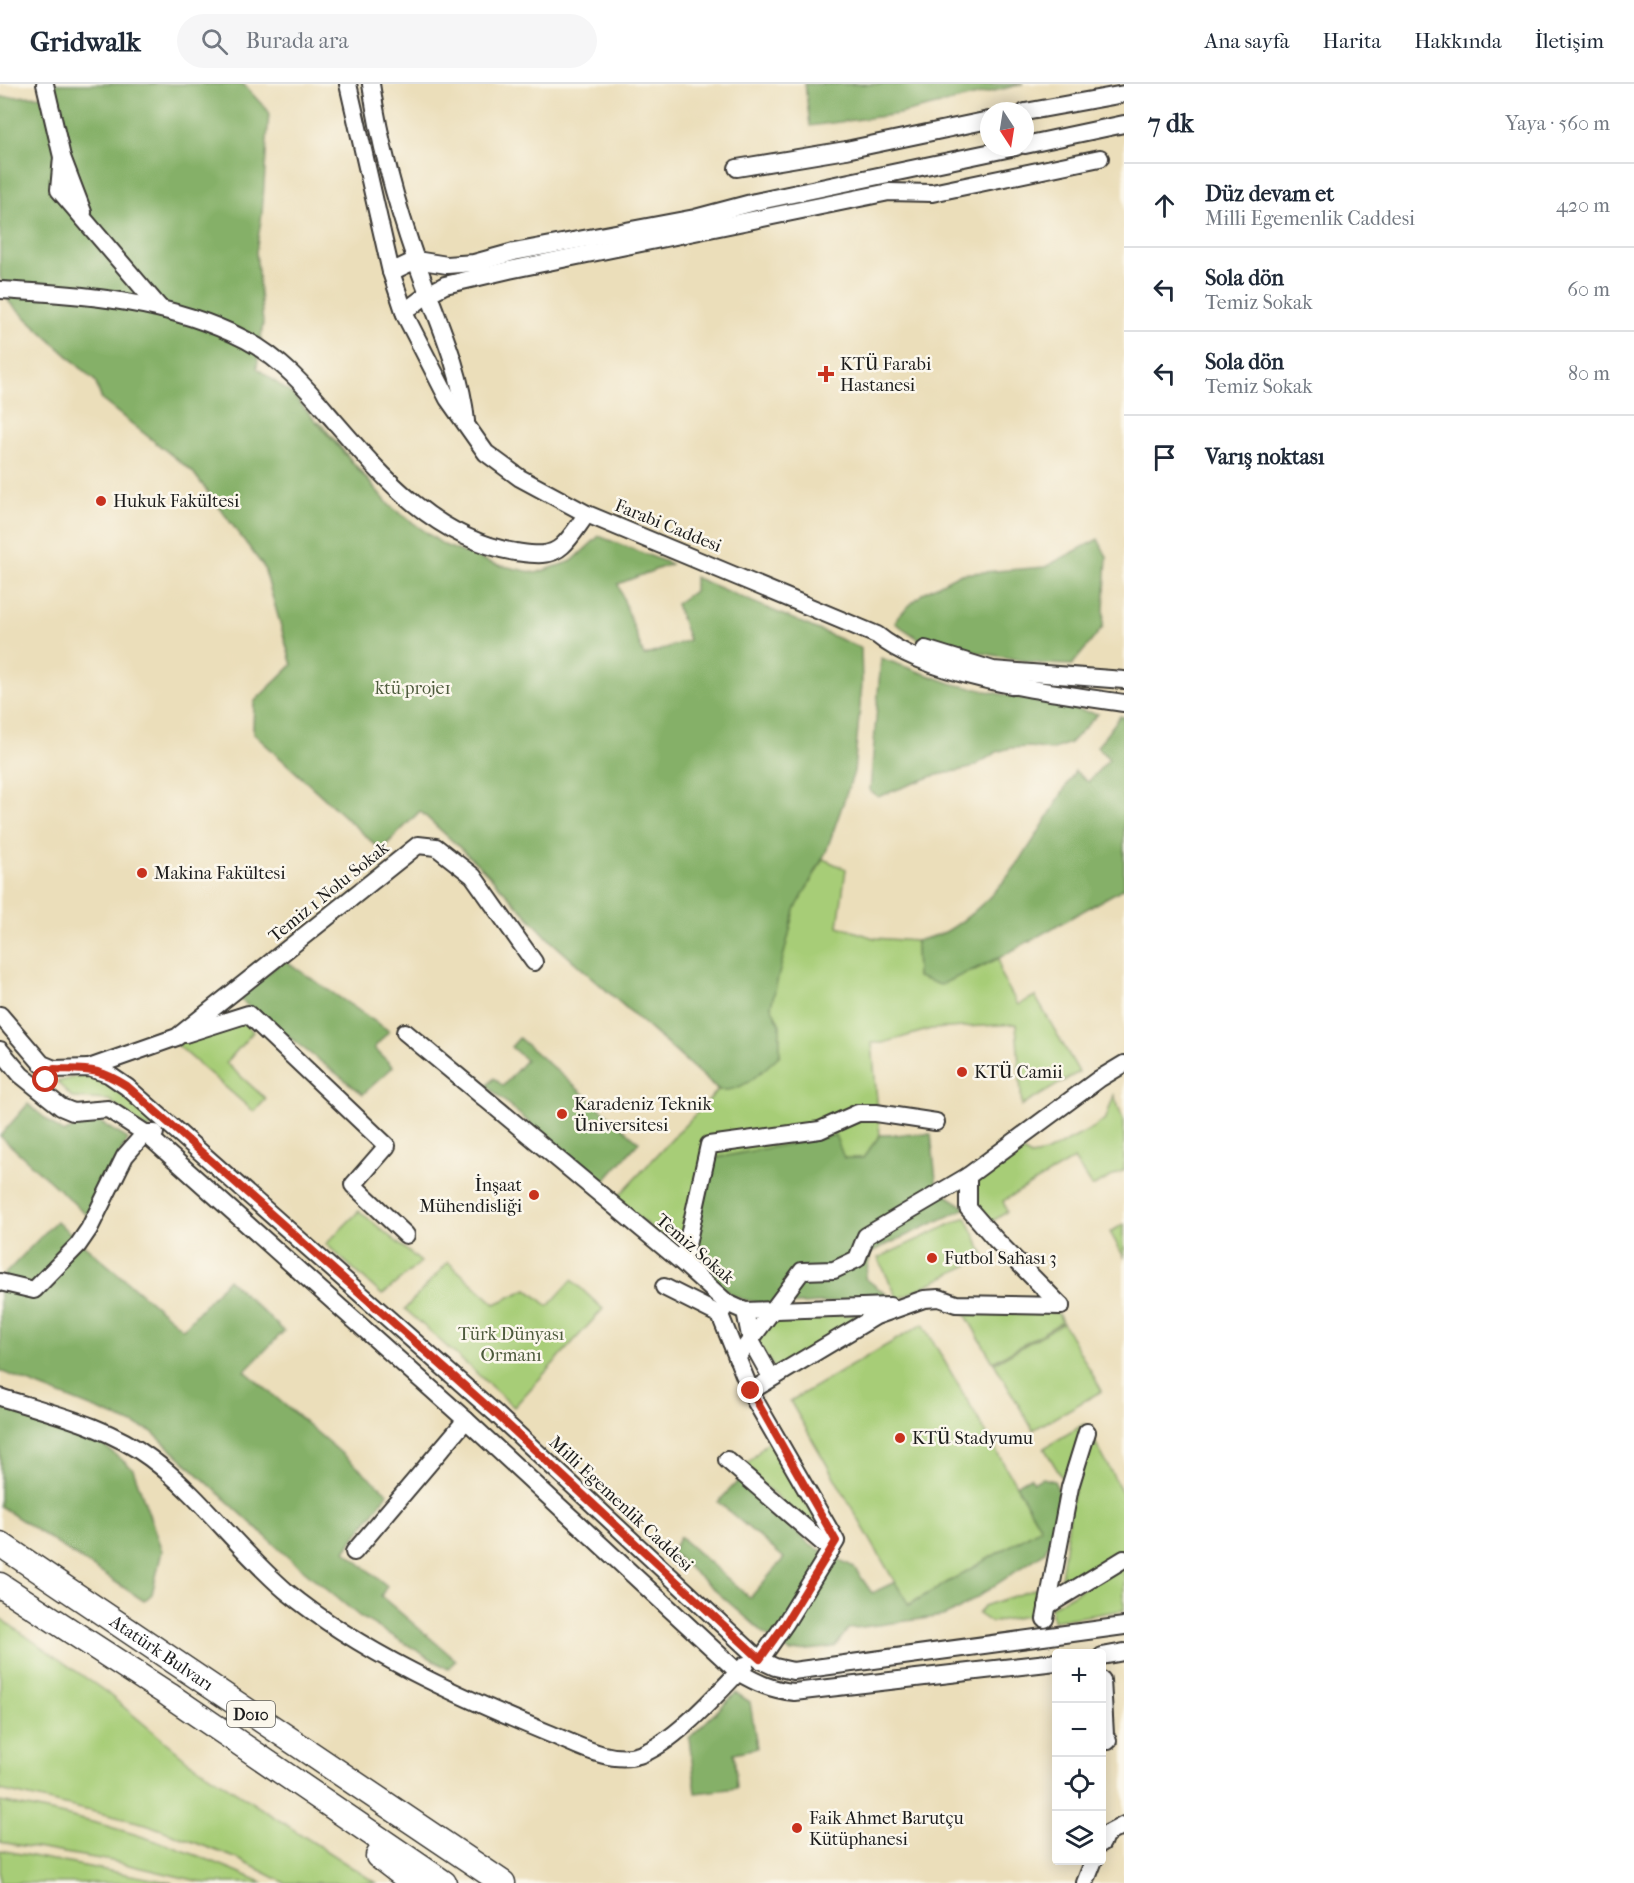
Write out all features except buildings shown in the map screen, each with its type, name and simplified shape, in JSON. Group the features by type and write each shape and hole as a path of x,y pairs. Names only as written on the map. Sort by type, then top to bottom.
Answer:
{"highway":[{"name":"Atatürk Bulvarı","path":"0,1544 503,1883"},
{"name":"Atatürk Bulvarı","path":"0,1585 169,1695 444,1883"},
{"path":"169,1695 413,1883"}],"street":[{"path":"45,84 62,157 59,190 159,307"},
{"name":"Farabi Caddesi","path":"348,84 391,272 404,312 437,379 486,453 520,478 587,514 877,635 888,644 943,668 1045,693 1119,702"},
{"name":"Farabi Caddesi","path":"371,84 377,124 416,260 463,392 466,422"},
{"path":"1034,110 1124,94"},
{"path":"737,168 846,150 980,122"},
{"path":"1034,143 1124,124"},
{"path":"391,272 416,260 447,265 474,263 514,252 695,218 755,202 980,155"},
{"path":"404,312 428,294 445,285 509,270 889,192 932,193 1100,158"},
{"path":"0,290 51,293 159,307 206,321 249,342 302,383 379,473 413,505 469,540 496,549 544,555 562,547 587,514"},
{"name":"Farabi Caddesi","path":"877,635 891,634 943,656 993,670 1120,679"},
{"path":"1083,698 1088,676"},
{"path":"1119,702 1120,679"},
{"name":"Temiz 1 Nolu Sokak","path":"89,1068 177,1037 418,845 436,847 473,876 534,962"},
{"path":"177,1037 248,1014 387,1146 352,1185 406,1235"},
{"path":"0,1015 42,1064 54,1069 40,1092"},
{"name":"Temiz Sokak","path":"405,1032 683,1263 724,1309 737,1358 751,1391 836,1541 831,1550"},
{"path":"0,1050 40,1092 61,1107 73,1112 108,1109 145,1133 466,1420 738,1672 773,1690 794,1692 1052,1662"},
{"path":"120,1057 127,1086"},
{"path":"737,1358 802,1271 834,1270 857,1259 866,1236 968,1176 1099,1078 1124,1064"},
{"name":"Milli Egemenlik Caddesi","path":"54,1069 89,1068 108,1074 127,1086 495,1413 757,1657 775,1667 793,1671 1124,1626"},
{"path":"683,1263 709,1145 820,1130 858,1113 876,1113 936,1122"},
{"path":"0,1282 34,1290 78,1245 89,1229 125,1156 145,1133 178,1132"},
{"path":"751,1391 876,1316 900,1305 939,1298 956,1304 1061,1306 968,1208 968,1176"},
{"path":"664,1287 724,1309 745,1311 900,1305"},
{"path":"745,1311 751,1341 771,1377"},
{"path":"0,1397 119,1439 150,1457 286,1590 320,1615 431,1681 489,1709 591,1750 620,1757 637,1756 664,1743 738,1672 757,1657 831,1550 728,1460"},
{"path":"354,1552 466,1420"},
{"path":"1087,1432 1070,1487 1046,1612 1124,1559"},
{"path":"1090,1631 1092,1649"},
{"path":"1106,1655 1124,1652"},
{"path":"1106,1834 1124,1825"},
{"path":"1085,1883 1092,1865"}],"green space":[{"name":"ktü proje1","path":"53,84 243,84 269,112 262,214 256,252 263,323 257,368 293,395 390,506 444,545 494,564 536,573 572,561 599,536 671,564 618,584 644,656 689,640 676,604 694,591 694,577 861,648 862,684 854,772 826,852 795,910 771,1006 780,1025 780,1055 752,1080 736,1088 719,1090 552,942 484,870 420,811 381,850 253,733 254,702 292,665 264,567 193,472 102,400 95,381 9,302 0,276 0,97 43,96"},
{"path":"805,84 1023,84 899,114 810,126"},
{"name":"ktü proje1","path":"9,302 320,423 390,506 807,888 823,859 846,869 838,926 874,938 916,941 917,977 971,972 999,958 1001,975 1018,1005 1035,996 1079,1072 1022,1106 1016,1024 931,1029 883,1043 872,1043 880,1135 863,1158 844,1159 689,1254 614,1201 718,1090 552,942 484,870 420,811 381,850 253,733 254,702 292,665 264,567 193,472 102,400 95,381"},
{"path":"1098,539 1107,557 1103,627 1072,665 1043,664 925,643 895,623 898,616 923,593 959,574 1045,567"},
{"path":"881,658 953,684 1098,714 1070,743 1051,750 1030,747 1010,748 997,752 971,768 933,776 878,797 870,791"},
{"path":"1120,716 1124,717 1124,888 999,958 940,985 917,977 916,941 947,931 988,899 1021,859 1075,771 1088,782 1109,759 1097,747"},
{"path":"284,960 389,1031 374,1048 393,1067 363,1094 238,998"},
{"path":"242,1021 253,1032 226,1063 266,1099 254,1112 175,1043"},
{"path":"519,1038 639,1142 601,1185 487,1086 494,1078 503,1086 526,1060 511,1047"},
{"path":"91,1073 135,1105 149,1120 152,1127 147,1130 109,1100 73,1098 57,1082"},
{"path":"1114,1095 1124,1122 1124,1170 1092,1187 1074,1159 1003,1201 1007,1212 988,1224 975,1209 976,1179 1017,1148 1031,1156 1045,1153 1093,1128 1106,1118"},
{"path":"28,1104 63,1133 95,1119 128,1139 87,1215 0,1136"},
{"path":"931,1134 937,1189 966,1208 871,1252 865,1278 890,1297 830,1303 760,1303 729,1293 689,1254 716,1158 835,1135 844,1158 863,1158 880,1135"},
{"path":"359,1211 421,1262 382,1295 326,1244"},
{"name":"Futbol Sahası 3","path":"966,1217 985,1257 898,1299 878,1258"},
{"path":"56,1221 183,1329 228,1279 284,1331 245,1371 388,1493 345,1551 387,1586 381,1596 456,1660 448,1669 359,1616 289,1558 151,1431 0,1371 0,1279"},
{"path":"1124,1224 1124,1257 1110,1232"},
{"name":"Türk Dünyası Ormanı","path":"448,1262 495,1304 527,1289 548,1306 572,1280 603,1309 514,1407 405,1309"},
{"path":"964,1312 1058,1313 1062,1322 993,1362"},
{"path":"870,1313 775,1370 757,1342 778,1318"},
{"path":"1063,1323 1102,1391 1033,1430 994,1363"},
{"name":"KTÜ Stadyumu","path":"923,1324 1041,1528 908,1605 790,1401"},
{"path":"0,1407 96,1439 133,1469 162,1551 152,1594 144,1601 0,1506"},
{"path":"1084,1424 1067,1486 1044,1448"},
{"path":"1093,1438 1124,1496 1124,1556 1059,1593 1072,1497"},
{"path":"770,1439 829,1543 744,1468"},
{"path":"1030,1477 1034,1482 1043,1478 1054,1481 1060,1493 1052,1535 1044,1553 959,1609 943,1616 848,1629 835,1647 790,1652 765,1634 671,1552 680,1537 750,1598 784,1558 718,1502 740,1479 810,1545 854,1567 872,1593 895,1582 909,1605 1041,1528 1016,1485"},
{"path":"1124,1565 1124,1610 1053,1621 1051,1607"},
{"path":"1044,1586 1039,1614 990,1622 978,1614 984,1606"},
{"path":"0,1618 106,1692 188,1761 376,1883 285,1883 238,1859 146,1824 0,1790"},
{"path":"736,1693 750,1702 757,1748 734,1753 737,1788 696,1793 689,1738"},
{"path":"0,1802 69,1816 135,1834 199,1856 264,1883 206,1883 112,1861 0,1842"},
{"path":"0,1850 173,1883 0,1883"}],"place":[{"name":"KTÜ Farabi Hastanesi","path":"826,374"},
{"name":"Hukuk Fakültesi","path":"101,501"},
{"name":"Makina Fakültesi","path":"142,873"},
{"name":"KTÜ Camii","path":"962,1072"},
{"name":"Karadeniz Teknik Üniversitesi","path":"562,1114"},
{"name":"İnşaat Mühendisliği","path":"534,1195"},
{"name":"Futbol Sahası 3","path":"932,1258"},
{"name":"KTÜ Stadyumu","path":"900,1438"},
{"name":"Faik Ahmet Barutçu Kütüphanesi","path":"797,1828"}],"route":[{"path":"46,1080 54,1069 89,1068 108,1074 127,1086 495,1413 563,1479 658,1563 760,1659 785,1624 836,1541 751,1391"}]}
